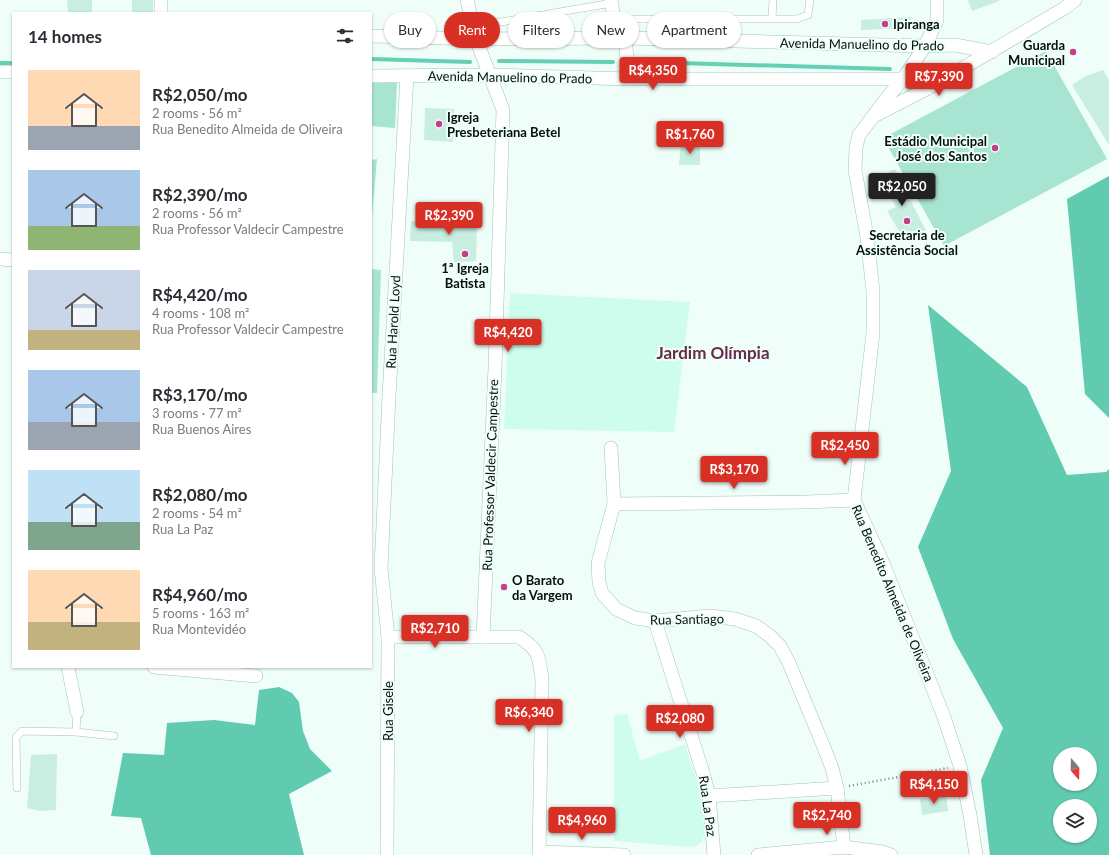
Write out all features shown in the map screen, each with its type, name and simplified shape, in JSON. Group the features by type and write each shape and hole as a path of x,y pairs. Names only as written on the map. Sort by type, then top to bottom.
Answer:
{"street":[{"path":"161,0 161,12"},
{"name":"Rua Professor Valdecir Campestre","path":"467,0 470,12"},
{"name":"Rua Benedito Almeida de Oliveira","path":"937,0 937,20 925,46 903,79 859,135 856,147 855,170 867,237 874,310 873,333 854,500 883,563 944,717 960,766 976,855"},
{"path":"872,117 936,84 992,52 1061,5 1075,0"},
{"path":"612,1 613,12"},
{"name":"Avenida Manuelino do Prado","path":"372,36 444,38"},
{"name":"Avenida Manuelino do Prado","path":"500,39 582,38"},
{"name":"Avenida Manuelino do Prado","path":"639,38 925,46 955,45 992,52"},
{"name":"Rua Professor Valdecir Campestre","path":"480,48 503,110 495,368 483,637"},
{"path":"626,48 629,79"},
{"path":"0,72 12,72"},
{"name":"Avenida Manuelino do Prado","path":"372,76 491,76 629,79 903,79 936,84"},
{"name":"Rua Harold Loyd","path":"376,566 390,380 407,76"},
{"path":"0,259 12,260"},
{"name":"Rua Santiago","path":"611,448 614,504 598,563 599,582 602,593 616,609 635,618 655,622 710,616 736,619 756,626 770,636 780,646 789,663 823,745 837,788 844,847"},
{"path":"614,504 854,500"},
{"name":"Rua Gisele","path":"376,566 388,637 387,855"},
{"name":"Rua La Paz","path":"655,622 700,760 709,796 714,855"},
{"path":"388,637 519,638 531,644 538,655 542,680 540,854 624,855"},
{"path":"68,668 77,712"},
{"path":"165,668 256,676"},
{"path":"709,796 837,788"},
{"path":"767,855 844,847 886,854"}],"lane":[{"path":"772,18 773,0"},
{"path":"639,19 797,19 808,15 810,0"},
{"path":"500,22 612,1"},
{"path":"76,732 77,712"},
{"path":"17,788 16,737 22,731 76,732 114,736"}],"path":[{"path":"837,788 960,766"}],"shaded area":[{"name":"Estádio Municipal José dos Santos","path":"1046,51 1107,159 944,246 883,138"},
{"path":"372,83 397,83 395,128 372,126"},
{"path":"377,159 372,217 372,160"},
{"path":"372,269 381,270 377,393 372,393"},
{"path":"510,293 690,302 674,432 504,429"},
{"path":"627,714 640,761 685,744 699,788 705,830 702,842 696,846 688,847 614,841 614,715"}],"green space":[{"path":"1109,176 1109,418 1085,394 1067,199"},
{"path":"928,305 1027,387 1067,475 1106,472 1109,469 1109,855 990,855 981,780 1003,728 953,639 918,547 951,471"},
{"path":"279,687 292,693 299,702 303,731 310,749 332,771 289,794 304,855 151,855 141,818 111,816 123,753 164,755 167,723 214,720 255,725 259,690"}],"building":[{"path":"67,0 92,0 92,12 68,12"},
{"path":"132,0 153,0 153,12 132,12"},
{"path":"968,0 999,0 999,1 972,11"},
{"name":"Ipiranga","path":"912,17 907,28 861,30 861,20"},
{"path":"1103,70 1109,80 1109,145 1072,85 1086,76"},
{"name":"Igreja Presbeteriana Betel","path":"425,108 454,109 453,142 424,140"},
{"path":"681,145 700,145 700,165 679,165"},
{"path":"895,169 926,231 905,241 887,211 896,207 879,177"},
{"path":"411,221 477,221 476,261 454,262 452,242 410,241"},
{"path":"57,754 56,810 41,811 27,808 31,755"},
{"path":"946,796 948,811 922,815 920,799"}],"waterway":[{"path":"372,59 470,62"},
{"path":"499,61 613,62"},
{"path":"643,62 890,69"},
{"path":"0,63 12,63"}],"place":[{"name":"Ipiranga","path":"885,24"},
{"name":"Guarda Municipal","path":"1073,52"},
{"name":"Igreja Presbeteriana Betel","path":"439,124"},
{"name":"Estádio Municipal José dos Santos","path":"995,148"},
{"name":"Secretaria de Assistência Social","path":"907,221"},
{"name":"1ª Igreja Batista","path":"465,254"},
{"name":"O Barato da Vargem","path":"504,587"}],"district":[{"name":"Jardim Olímpia","path":"713,352"}]}
